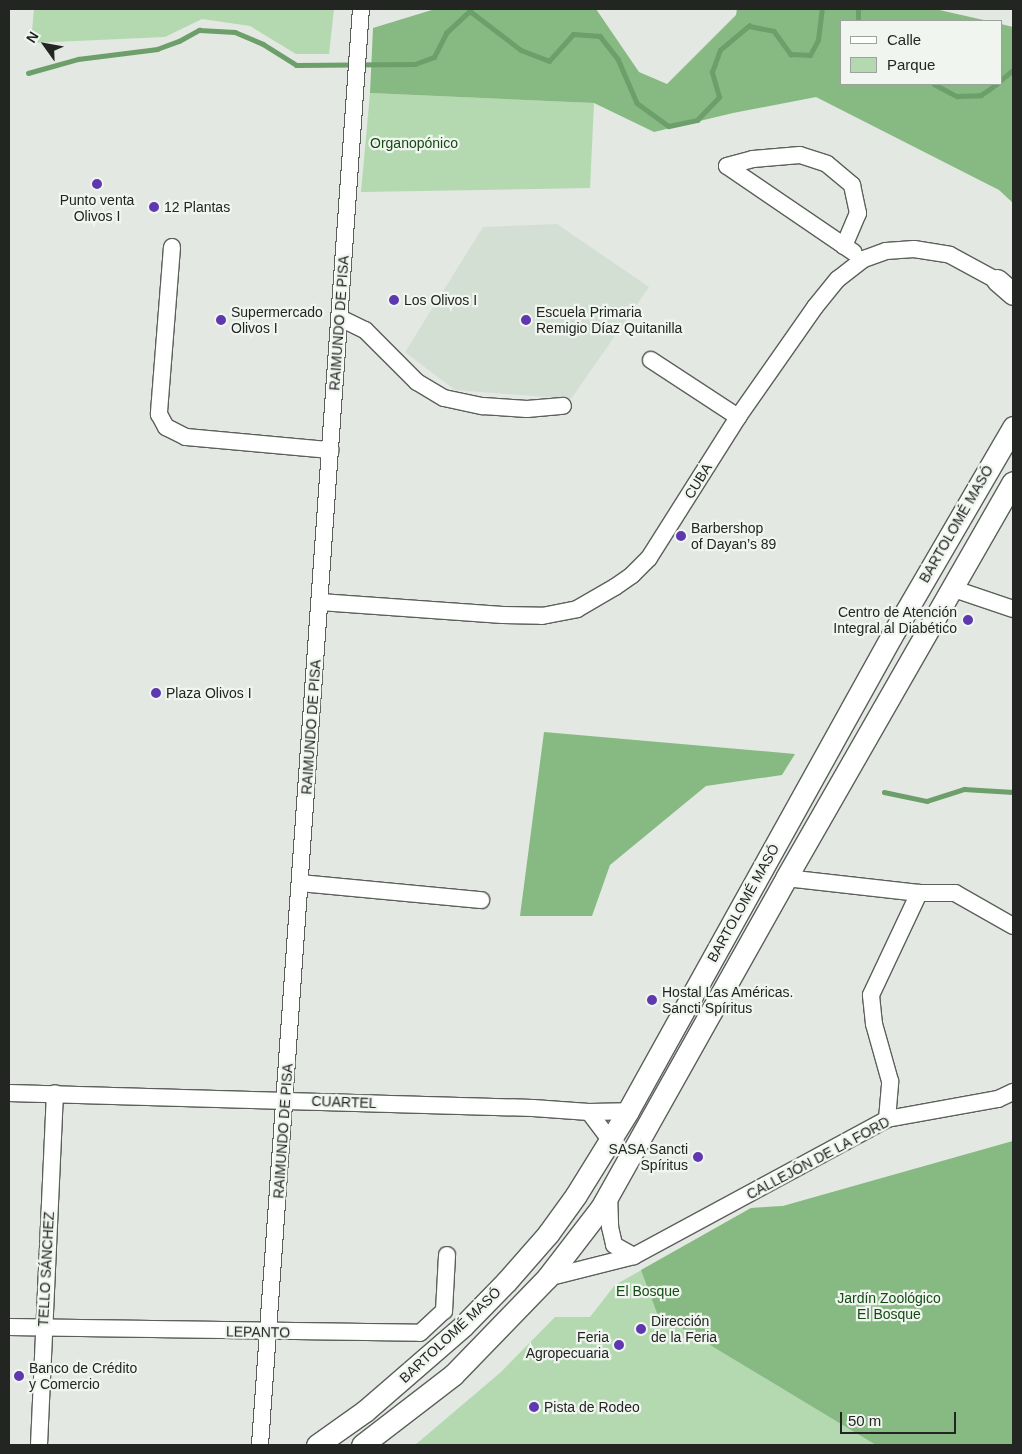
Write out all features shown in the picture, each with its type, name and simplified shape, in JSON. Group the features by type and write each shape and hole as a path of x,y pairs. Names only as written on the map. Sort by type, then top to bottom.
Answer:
{"main road":[{"name":"BARTOLOMÉ MASÓ","path":"317,1445 364,1411 463,1326 506,1282 548,1234 628,1110 891,637 1013,427"},
{"name":"BARTOLOMÉ MASÓ","path":"362,1445 453,1375 547,1278 583,1232 609,1194 786,878 1013,482"},
{"path":"610,1140 628,1161"}],"street":[{"name":"RAIMUNDO DE PISA","path":"260,1445 361,9"},
{"path":"844,246 858,213 852,185 827,164 800,155 753,159 727,166 844,246 864,259"},
{"path":"172,248 158,414 166,427 186,437 330,450"},
{"name":"CUBA","path":"320,602 502,615 542,616 577,609 626,579 649,558 738,417 815,307 838,279 864,259 886,251 914,249 950,255 1009,287"},
{"path":"340,318 364,330 417,382 444,398 492,406 527,408 563,406"},
{"path":"651,360 738,417"},
{"path":"951,588 1013,609"},
{"path":"786,878 919,893 955,893 1013,926"},
{"path":"300,883 481,900"},
{"path":"887,1119 890,1081 874,1024 871,995 919,893"},
{"name":"CALLEJÓN DE LA FORD","path":"547,1278 634,1256 887,1119 998,1099 1013,1092"},
{"name":"CUARTEL","path":"9,1093 285,1100 589,1112 628,1110"},
{"name":"TELLO SÁNCHEZ","path":"39,1445 55,1093"},
{"path":"589,1112 610,1140"},
{"path":"609,1194 610,1227 614,1245 634,1256"},
{"name":"LEPANTO","path":"9,1327 420,1333 444,1311 447,1256"}],"shaded area":[{"name":"Escuela Primaria Remigio Díaz Quitanilla","path":"557,224 649,287 571,399 455,390 405,352 483,227"}],"green space":[{"path":"34,9 334,9 329,54 296,54 250,26 202,19 165,37 31,43"},
{"path":"435,9 596,9 639,72 667,84 736,15 737,9 935,9 984,20 840,20 840,85 1002,85 1002,24 1013,27 1013,203 999,190 816,97 733,113 654,132 594,103 370,93 373,28"},
{"name":"Organopónico","path":"370,93 594,103 590,188 361,192"},
{"path":"544,732 795,754 782,775 706,786 610,865 592,916 520,916"},
{"name":"Jardín Zoológico El Bosque","path":"1013,1141 1013,1445 415,1445 501,1372 555,1317 590,1317 615,1285 751,1208 783,1206"},
{"name":"Jardín Zoológico El Bosque","path":"1013,1141 1013,1445 876,1445 657,1313 641,1270 751,1208 783,1206"}],"waterway":[{"path":"28,73 78,59 157,49 179,41 199,30 235,32 263,44 296,65 415,64 434,57 446,33 470,11 521,50 549,61 573,34 600,36 618,59 637,103 669,126 697,120 719,97 712,72 720,50 749,26 774,31 791,54 810,55 818,40 822,9"},
{"path":"858,9 858,20"},
{"path":"1002,79 1013,70"},
{"path":"936,85 957,96 981,95 996,85"},
{"path":"884,792 927,801 964,789 1013,792"}],"place":[{"name":"Punto venta Olivos I","path":"97,184"},
{"name":"12 Plantas","path":"154,207"},
{"name":"Los Olivos I","path":"394,300"},
{"name":"Supermercado Olivos I","path":"221,320"},
{"name":"Escuela Primaria Remigio Díaz Quitanilla","path":"526,320"},
{"name":"Barbershop of Dayan’s 89","path":"681,536"},
{"name":"Centro de Atención Integral al Diabético","path":"968,620"},
{"name":"Plaza Olivos I","path":"156,693"},
{"name":"Hostal Las Américas. Sancti Spíritus","path":"652,1000"},
{"name":"SASA Sancti Spíritus","path":"698,1157"},
{"name":"Dirección de la Feria","path":"641,1329"},
{"name":"Feria Agropecuaria","path":"619,1345"},
{"name":"Banco de Crédito y Comercio","path":"19,1376"},
{"name":"Pista de Rodeo","path":"534,1407"}],"park label":[{"name":"El Bosque","path":"648,1291"}]}
